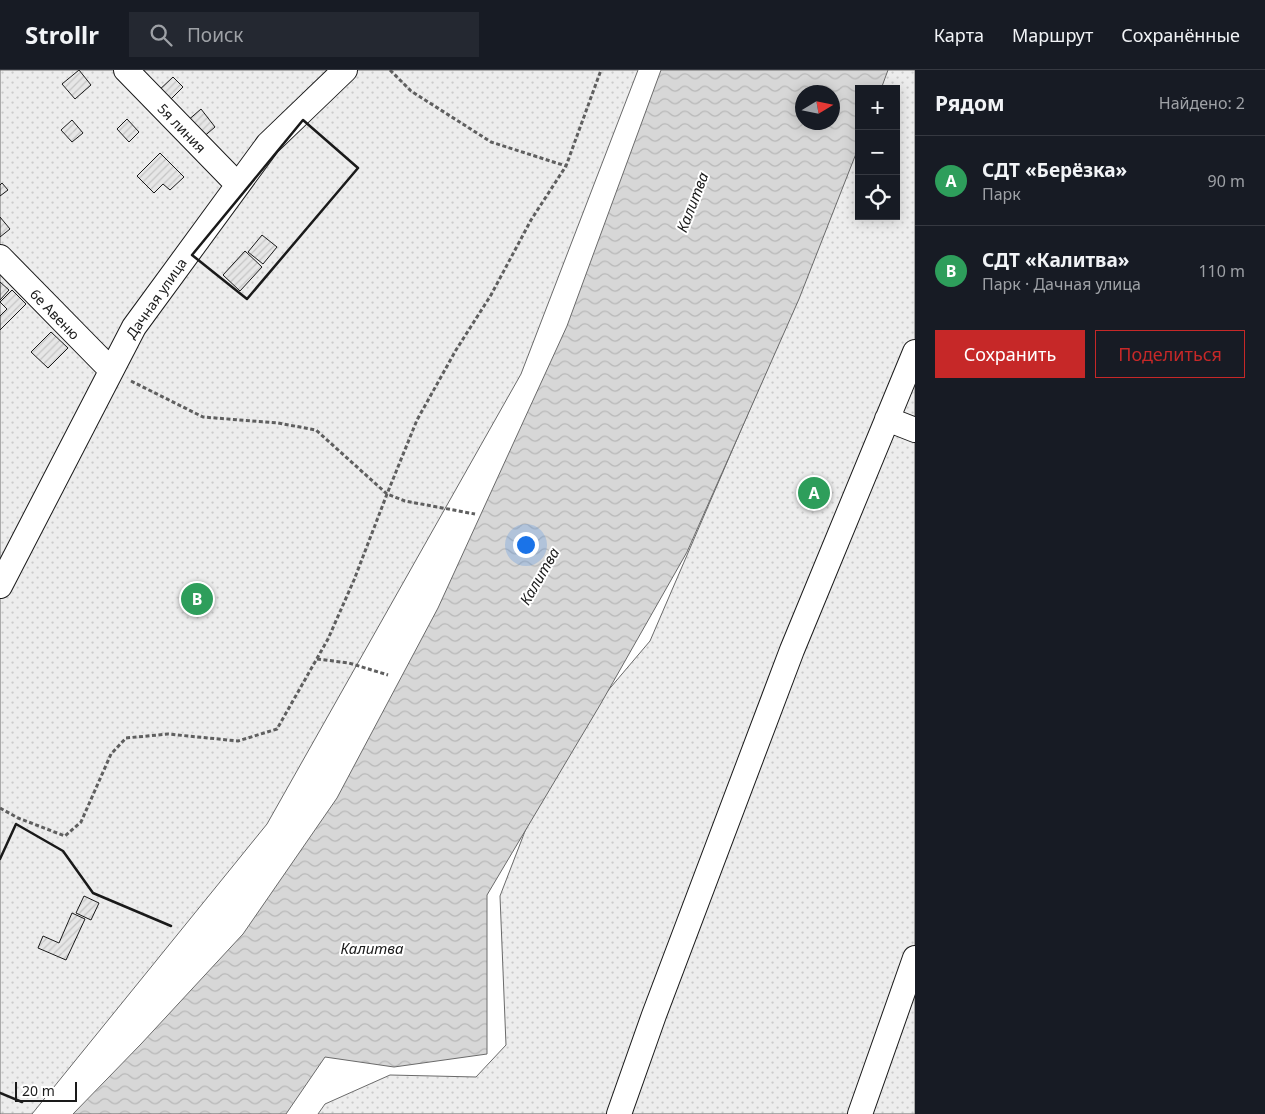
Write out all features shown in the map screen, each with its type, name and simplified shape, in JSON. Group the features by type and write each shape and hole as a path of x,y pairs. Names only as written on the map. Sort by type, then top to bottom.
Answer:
{"street":[{"name":"5я линия","path":"126,70 238,185"},
{"name":"Дачная улица","path":"3,570 134,327 268,144 345,70"},
{"name":"6е Авеню","path":"0,257 111,370"},
{"path":"619,1114 792,650 915,352"},
{"path":"888,419 915,430"},
{"path":"860,1114 915,958"}],"path":[{"path":"390,70 411,91 492,142 566,166"},
{"path":"0,808 18,818 65,836 81,822 111,754 126,738 168,734 238,740 277,730 328,638 354,580 421,412 456,350 491,296 532,220 566,166 601,70"},
{"path":"111,370 203,417 278,423 316,430 387,494 405,501 475,514"},
{"path":"317,659 349,663 388,675"}],"shaded area":[{"path":"0,70 638,70 521,374 267,824 32,1114 0,1114"},
{"path":"877,70 915,70 915,1114 318,1114 325,1104 390,1075 476,1077 506,1045 500,896 549,769 594,707 650,641 778,344 855,131 855,220 900,220 900,85 871,85"}],"water":[{"name":"Калитва","path":"661,70 888,70 882,85 855,85 855,156 799,299 687,552 600,705 487,895 487,1054 394,1067 325,1057 286,1114 73,1114 243,934 337,798 438,608 567,326"}],"building":[{"path":"79,70 91,85 75,99 62,84"},
{"path":"173,77 183,87 166,104 156,93"},
{"path":"201,109 215,127 201,139 186,122"},
{"path":"127,119 139,132 129,142 117,129"},
{"path":"72,120 83,133 72,142 61,130"},
{"path":"160,153 184,177 170,190 163,184 154,193 137,176"},
{"path":"2,183 8,190 0,196 0,185"},
{"path":"0,217 10,229 0,237"},
{"path":"262,235 277,247 263,264 248,252"},
{"path":"245,251 262,267 240,291 223,275"},
{"path":"0,282 9,290 0,300"},
{"path":"12,290 26,304 0,330 0,316 7,309 0,302"},
{"path":"51,332 68,348 48,368 31,352"},
{"path":"84,896 99,903 91,920 76,913"},
{"path":"72,913 85,919 66,960 38,948 43,936 59,943"}],"wall":[{"path":"303,120 358,168 247,299 192,255 303,120"},
{"path":"0,859 16,824 63,851 93,893 171,926"},
{"path":"0,1093 22,1102"}],"place":[{"name":"СДТ «Берёзка»","path":"814,493"},
{"name":"СДТ «Калитва»","path":"197,599"}]}
